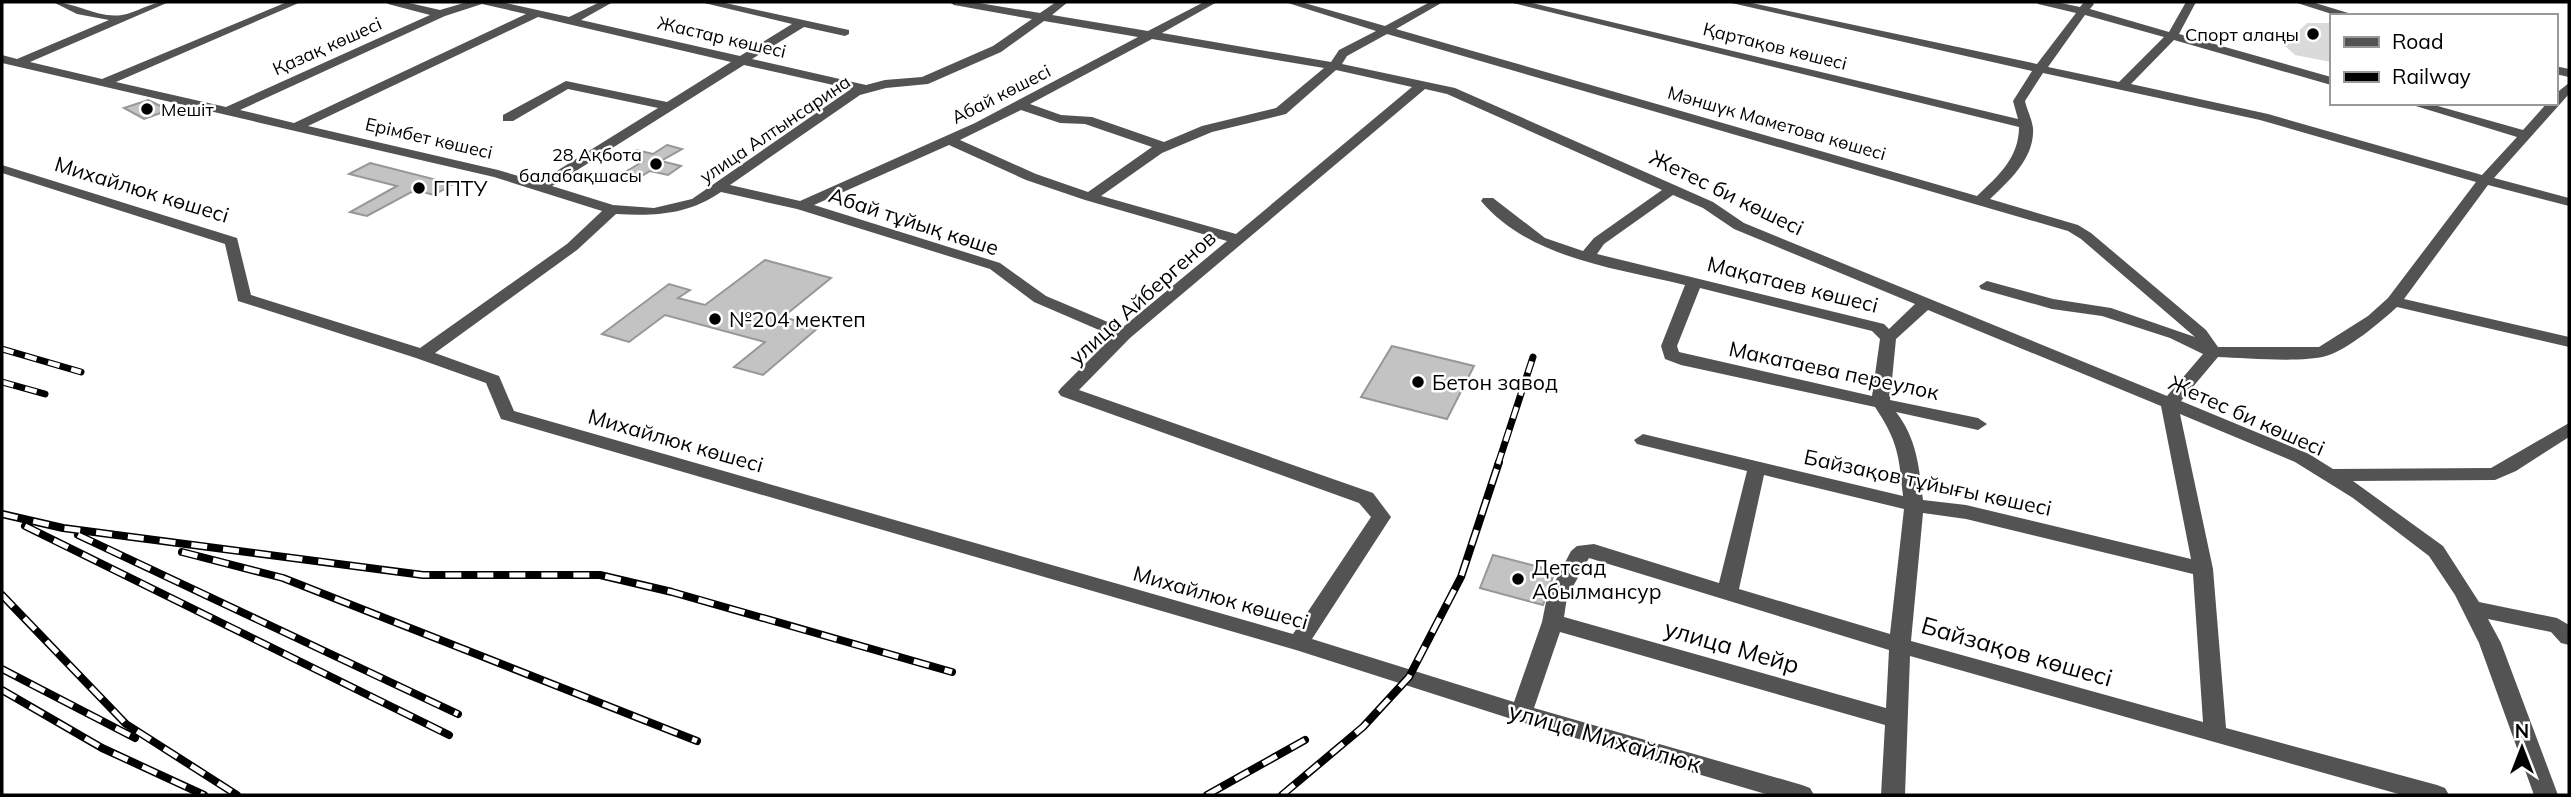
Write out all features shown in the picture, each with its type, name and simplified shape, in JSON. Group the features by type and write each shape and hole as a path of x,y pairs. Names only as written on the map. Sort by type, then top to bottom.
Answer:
{"street":[{"path":"58,2 81,12 121,19"},
{"path":"2,69 163,2"},
{"path":"105,82 296,2"},
{"path":"392,2 441,14 478,2"},
{"name":"Жастар көшесі","path":"487,2 866,89"},
{"path":"571,21 608,2"},
{"path":"706,2 845,32"},
{"name":"Жетес би көшесі","path":"954,2 1334,66 1451,91 1672,188 1708,205 1739,226 2302,458 2360,494 2436,551 2472,608"},
{"path":"1007,11 1022,2"},
{"name":"улица Алтынсарина","path":"612,209 654,212 697,202 856,92 885,84 924,81 996,49 1063,2"},
{"name":"Абай көшесі","path":"801,206 1020,105 1212,2"},
{"name":"Мәншүк Маметова көшесі","path":"1290,2 2073,228 2200,332 2213,352"},
{"path":"1090,197 1164,147 1207,129 1281,111 1334,66 1343,53 1438,2"},
{"name":"Қартақов көшесі","path":"1515,2 2026,125"},
{"path":"1733,2 2263,117 2569,202"},
{"path":"2042,2 2086,6 2172,36 2330,81"},
{"path":"2123,85 2172,36 2191,2"},
{"path":"2300,2 2345,14"},
{"path":"1980,201 2007,173 2026,145 2026,125 2019,101 2038,68 2086,6"},
{"path":"297,127 538,13"},
{"name":"Қазақ көшесі","path":"228,111 441,14"},
{"path":"539,188 803,22"},
{"name":"Ерімбет көшесі","path":"2,59 498,174 612,209"},
{"name":"улица Айбергенов","path":"1298,643 1381,517 1366,498 1067,392 1124,335 1423,84"},
{"path":"508,118 566,85 669,106"},
{"path":"2557,101 2569,87"},
{"path":"1020,105 1060,119 1087,120 1164,147"},
{"path":"2419,105 2526,135"},
{"path":"1987,286 2052,304 2105,311 2176,335 2213,352 2323,352 2374,319 2394,301 2485,180 2553,105"},
{"path":"949,140 1031,177 1090,197 1238,239"},
{"name":"Михайлюк көшесі","path":"2,169 232,241 244,298 422,354 493,380 507,415 1409,677"},
{"name":"Абай тұйық көше","path":"719,187 801,206 995,266 1040,299 1124,335"},
{"path":"1587,256 1599,242 1672,188"},
{"name":"Мақатаев көшесі","path":"1488,201 1539,241 1587,256 1878,327 1888,338 1882,405"},
{"path":"422,354 572,247 612,209"},
{"name":"Макатаева переулок","path":"1694,282 1669,346 1671,355 1681,360 1978,424"},
{"path":"2394,301 2569,342"},
{"path":"1888,338 1926,303"},
{"path":"2213,352 2169,404 2203,569 2215,735"},
{"path":"1882,405 1899,428 1908,452 1914,505 1900,644 1893,795"},
{"path":"2329,475 2495,474 2569,429"},
{"name":"Байзақов тұйығы көшесі","path":"1643,440 1914,505 1966,512 2203,569"},
{"path":"1727,594 1757,467"},
{"name":"Байзақов көшесі","path":"1553,622 1557,597 1578,556 1584,551 1594,551 1727,594 2215,735 2437,795"},
{"path":"2472,608 2565,630"},
{"path":"2472,608 2490,643 2546,795"},
{"path":"1521,713 1553,622"},
{"name":"улица Мейр","path":"1553,622 1897,720"},
{"name":"улица Михайлюк","path":"1409,677 1521,713 1802,795"}],"shaded area":[{"name":"Спорт алаңы","path":"2307,23 2330,23 2330,62 2295,55 2284,45"}],"building":[{"name":"Мешіт","path":"148,100 169,110 144,119 124,108"},
{"name":"28 Ақбота балабақшасы","path":"667,145 682,149 661,161 681,166 668,175 650,171 637,179 620,175 642,162 624,158 637,150 653,154"},
{"name":"ГПТУ","path":"370,163 453,184 434,195 415,190 367,216 350,212 397,186 349,174"},
{"name":"№204 мектеп","path":"765,260 831,278 783,317 819,327 763,375 734,367 765,342 665,315 629,342 602,334 669,284 690,290 678,298 705,305"},
{"name":"Бетон завод","path":"1392,346 1474,366 1447,419 1361,397"},
{"name":"Детсад Абылмансур","path":"1493,555 1555,571 1543,605 1480,588"}],"railway":[{"path":"2,349 81,372"},
{"path":"1498,464 1533,357"},
{"path":"2,382 45,394"},
{"path":"1282,795 1363,727 1409,677 1461,577 1499,462"},
{"path":"2,514 63,528 423,575 600,575 672,592 952,672"},
{"path":"25,526 449,735"},
{"path":"78,535 458,714"},
{"path":"182,552 283,578 697,741"},
{"path":"2,595 126,724 237,795"},
{"path":"2,669 135,738"},
{"path":"2,690 102,748 204,795"},
{"path":"1207,795 1305,740"}],"place":[{"name":"Спорт алаңы","path":"2313,34"},
{"name":"Мешіт","path":"147,109"},
{"name":"28 Ақбота балабақшасы","path":"656,164"},
{"name":"ГПТУ","path":"419,188"},
{"name":"№204 мектеп","path":"715,319"},
{"name":"Бетон завод","path":"1418,382"},
{"name":"Детсад Абылмансур","path":"1518,579"}]}
